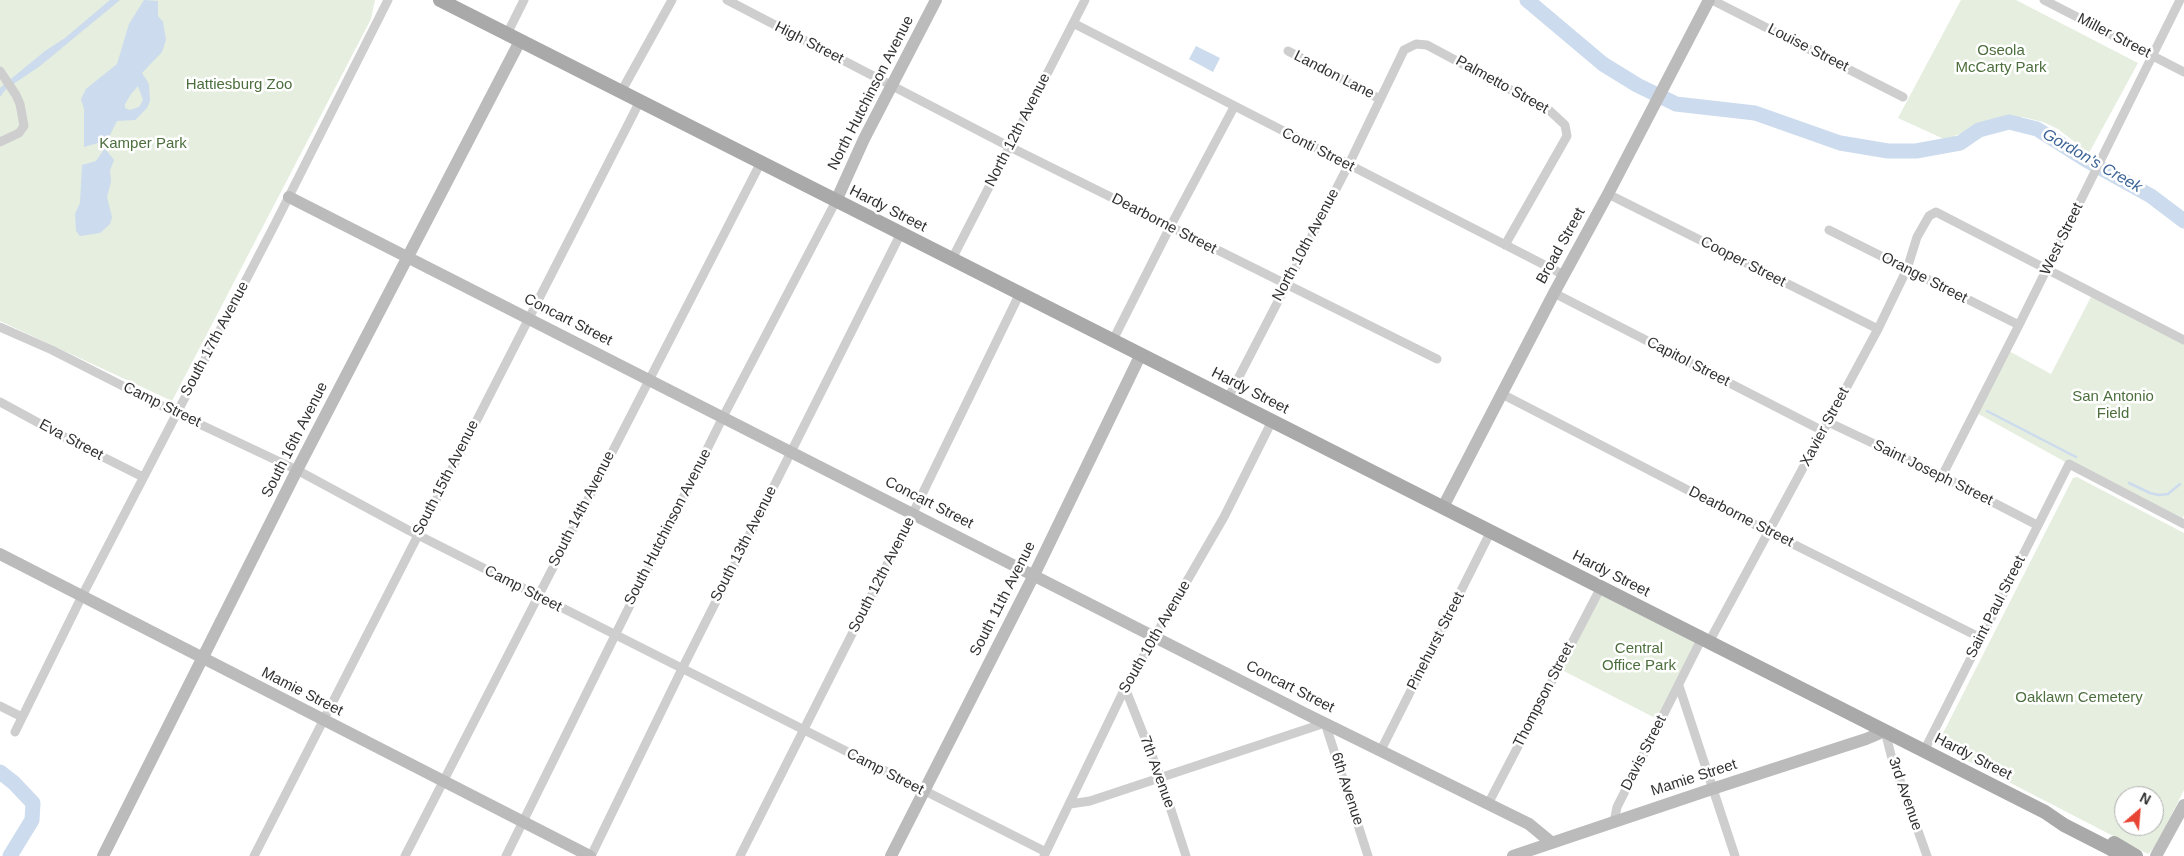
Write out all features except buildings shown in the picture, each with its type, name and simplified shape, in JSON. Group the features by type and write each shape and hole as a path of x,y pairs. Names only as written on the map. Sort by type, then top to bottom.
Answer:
{"main road":[{"name":"Hardy Street","path":"440,0 2045,812 2064,825 2110,848 2120,856"},
{"name":"Hardy Street","path":"2045,812 2066,817 2136,856"}],"street":[{"name":"South 17th Avenue","path":"15,732 143,476 388,0"},
{"path":"507,34 524,0"},
{"path":"621,92 672,0"},
{"name":"High Street","path":"727,0 892,85"},
{"name":"North Hutchinson Avenue","path":"836,200 936,0"},
{"name":"North 12th Avenue","path":"952,259 1085,0"},
{"name":"Broad Street","path":"1443,507 1554,293 1710,0"},
{"name":"Louise Street","path":"1710,0 1904,97"},
{"name":"Miller Street","path":"2044,0 2184,72"},
{"name":"West Street","path":"1942,476 2019,326 2180,0"},
{"name":"Conti Street","path":"1073,23 1348,166 1564,275"},
{"name":"South 16th Avenue","path":"103,856 297,470 520,41"},
{"name":"North 10th Avenue","path":"1228,398 1348,166 1404,50 1416,44"},
{"name":"Palmetto Street","path":"1416,44 1428,45 1550,111 1565,125 1567,136 1505,245"},
{"name":"Landon Lane","path":"1288,51 1380,99"},
{"path":"0,142 19,133 23,129 21,109 16,94 1,73"},
{"name":"Dearborne Street","path":"892,85 1010,147 1437,359"},
{"name":"South 15th Avenue","path":"254,856 640,101"},
{"path":"1113,340 1170,226 1234,107"},
{"name":"South 14th Avenue","path":"405,856 761,162"},
{"name":"Cooper Street","path":"1608,194 1878,329"},
{"name":"Concart Street","path":"288,197 1528,824 1547,849"},
{"name":"South Hutchinson Avenue","path":"506,856 723,417 794,284 836,200"},
{"name":"Xavier Street","path":"1706,640 1769,532 1878,329 1907,269 1916,236 1928,216 1936,212 2047,269"},
{"name":"Orange Street","path":"1829,230 2019,326"},
{"name":"South 13th Avenue","path":"590,856 900,233"},
{"path":"2047,269 2184,340"},
{"name":"Capitol Street","path":"1554,293 1823,431"},
{"name":"South 12th Avenue","path":"740,856 913,513 1020,294"},
{"name":"Camp Street","path":"0,327 52,350 176,413 297,470 537,596 1045,854"},
{"name":"South 11th Avenue","path":"891,856 1034,575 1141,354"},
{"name":"Dearborne Street","path":"1502,394 1769,532 1981,638"},
{"name":"Eva Street","path":"0,402 81,446 143,476"},
{"name":"South 10th Avenue","path":"1045,854 1125,688 1224,517 1272,421"},
{"name":"Saint Joseph Street","path":"1828,422 1942,476 2037,525"},
{"name":"Saint Paul Street","path":"1924,751 2069,464 2183,521"},
{"name":"Pinehurst Street","path":"1381,750 1491,531"},
{"name":"Mamie Street","path":"0,554 442,782 590,856"},
{"name":"Thompson Street","path":"1488,804 1601,587"},
{"name":"Davis Street","path":"1614,822 1617,807 1678,686 1706,640"},
{"path":"1678,686 1735,856"},
{"name":"7th Avenue","path":"1125,688 1160,776 1186,856"},
{"path":"0,706 22,717"},
{"path":"1070,804 1090,801 1160,776 1325,723"},
{"name":"6th Avenue","path":"1325,723 1368,856"},
{"name":"Mamie Street","path":"1513,856 1547,849 1614,822 1866,740 1885,731"},
{"name":"3rd Avenue","path":"1885,731 1891,755 1927,856"},
{"path":"2156,855 2184,805"}],"green space":[{"name":"Kamper Park","path":"0,0 375,0 371,19 172,401 0,321"},
{"name":"Oseola McCarty Park","path":"1961,0 2016,0 2138,63 2089,153 2058,129 2043,122 2023,117 1988,121 1946,140 1898,118"},
{"name":"San Antonio Field","path":"2093,293 2184,340 2184,515 2181,522 2069,464 1975,412 2007,350 2051,374"},
{"name":"Oaklawn Cemetery","path":"2077,477 2184,533 2184,790 2164,829 2164,786 2114,786 2114,836 2161,836 2155,847 2148,854 1937,745 2073,478"},
{"name":"Central Office Park","path":"1601,587 1702,638 1661,721 1558,668"}],"water":[{"path":"110,0 120,0 40,66 6,89 0,97 0,88 45,51 65,38"},
{"path":"144,0 158,1 158,16 163,22 166,40 162,52 142,73 149,84 150,101 147,108 135,120 117,121 109,137 106,150 114,160 110,170 111,182 107,197 112,217 110,224 100,233 80,236 76,231 75,214 80,203 82,165 96,161 103,151 98,143 84,147 84,109 81,99 86,89 117,64 129,24","holes":["138,86 143,100 139,107 130,110 125,108 125,104"]},
{"path":"1196,46 1220,58 1213,72 1189,59"}],"waterway":[{"name":"Gordon's Creek","path":"1527,0 1603,64 1637,85 1676,104 1755,113 1840,143 1888,151 1916,151 1960,143 1979,130 2009,122 2037,129 2086,160 2151,196 2184,221"},
{"path":"1987,411 2076,457"},
{"path":"2129,483 2159,495 2168,494 2180,484"},
{"name":"Gordon's Creek","path":"0,772 14,783 33,803 32,820 10,856"}],"park label":[{"name":"Hattiesburg Zoo","path":"239,85"}]}
